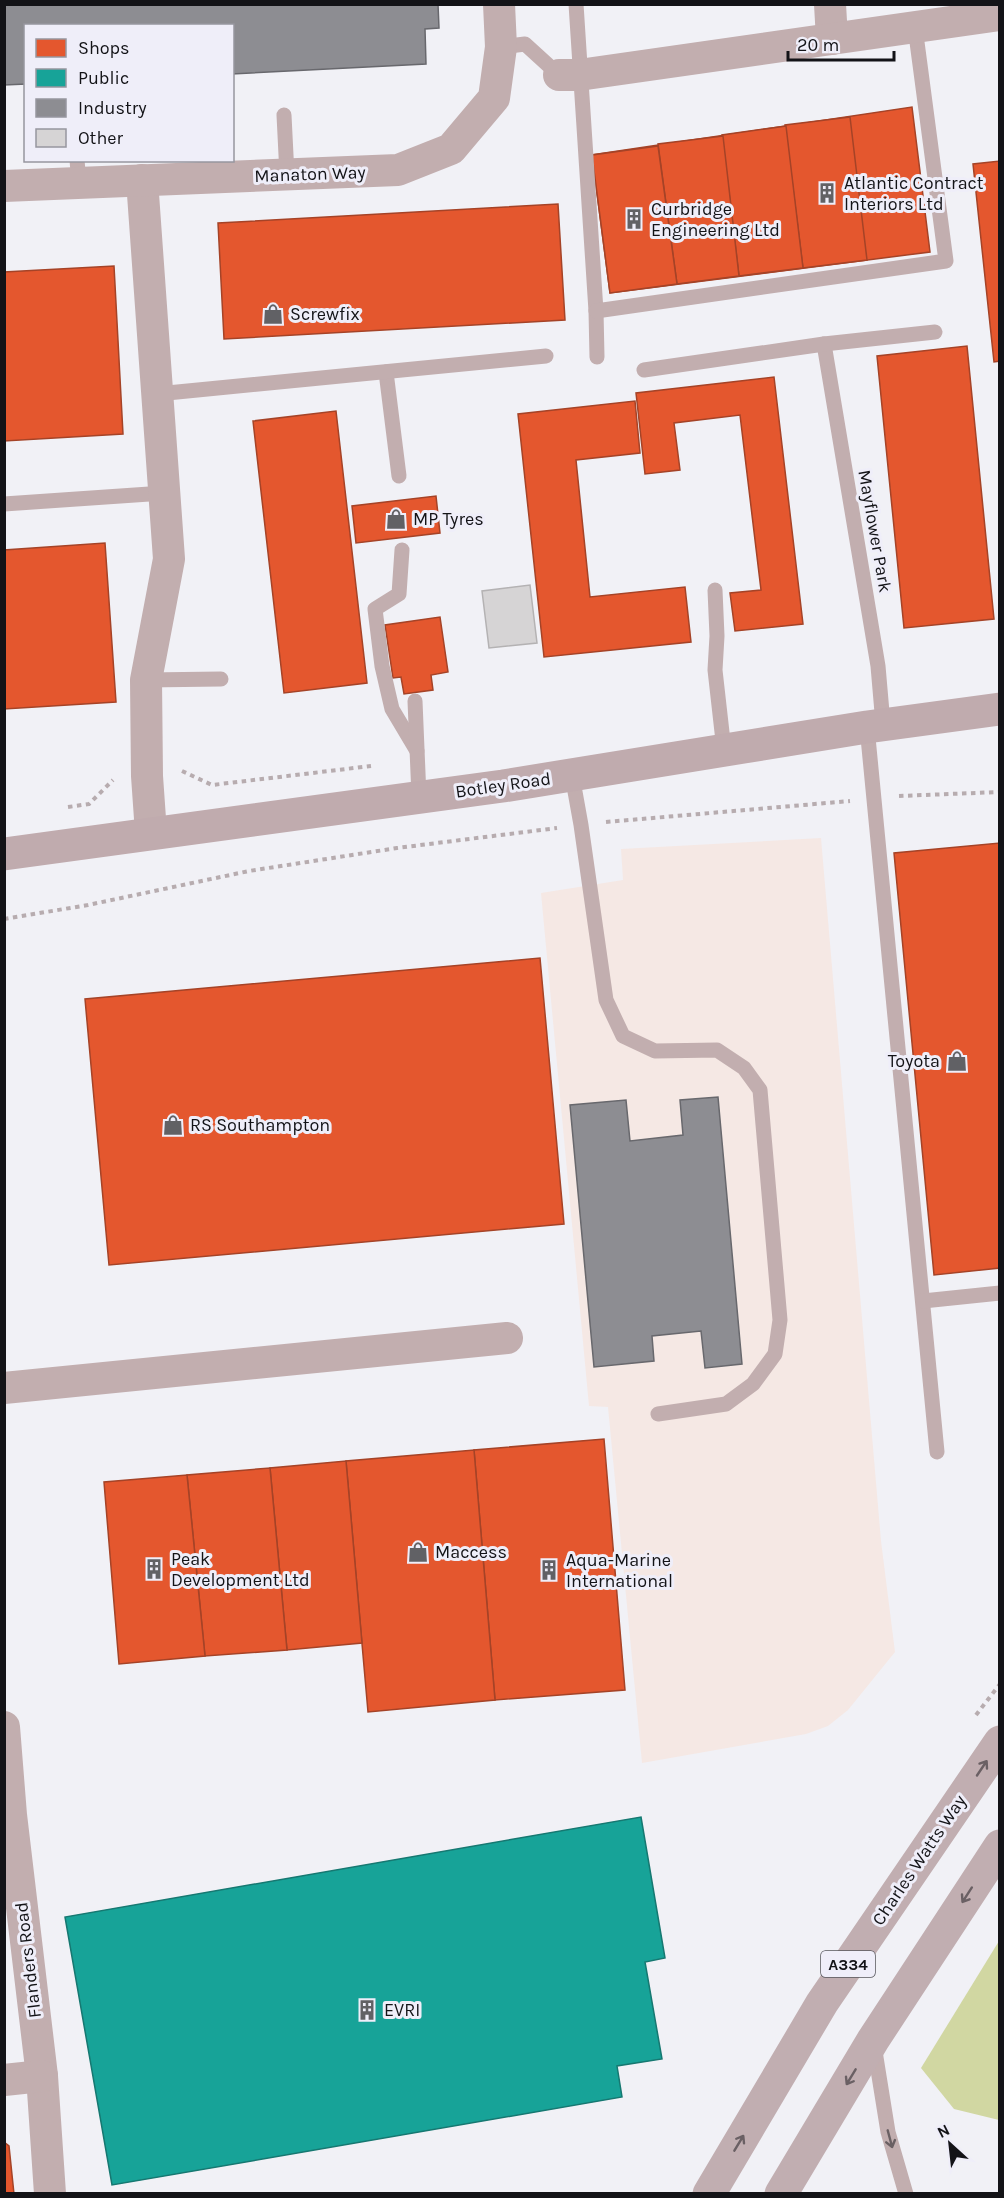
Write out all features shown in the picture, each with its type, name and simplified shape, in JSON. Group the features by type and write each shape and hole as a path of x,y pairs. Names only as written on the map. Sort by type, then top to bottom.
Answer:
{"main road":[{"name":"Botley Road","path":"4,854 572,775 875,726 999,709"},
{"name":"Charles Watts Way","path":"709,2193 822,2003 999,1742"},
{"path":"782,2193 873,2040 999,1846"}],"street":[{"name":"Manaton Way","path":"4,186 78,172 142,180 398,170 451,149 494,98 501,47 499,4"},
{"path":"830,4 832,39"},
{"path":"569,75 999,15"},
{"path":"142,180 169,559 146,680 147,776 151,833"},
{"path":"4,1388 507,1338"},
{"name":"Flanders Road","path":"4,1727 11,1815 42,2076 50,2193"},
{"path":"4,2080 42,2076"}],"lane":[{"path":"576,4 569,75 596,311 597,357"},
{"path":"596,311 946,261 915,27"},
{"path":"501,47 525,44 569,75"},
{"path":"284,114 287,175"},
{"path":"644,370 824,344 935,332"},
{"name":"Mayflower Park","path":"824,344 878,666 874,799 937,1452"},
{"path":"157,394 546,356"},
{"path":"386,372 399,476"},
{"path":"4,504 164,493"},
{"path":"402,550 399,594 375,609 382,666 392,708 418,756"},
{"path":"715,590 717,636 715,670 724,750"},
{"path":"146,680 221,679"},
{"path":"415,702 418,797"},
{"path":"572,775 606,1000 623,1036 655,1051 717,1050 744,1068 760,1090 780,1320 775,1354 753,1384 726,1404 658,1414"},
{"path":"923,1301 999,1293"},
{"path":"873,2040 888,2132 906,2193"}],"path":[{"path":"58,809 90,804 116,777 183,771 212,785 418,756"},
{"path":"4,919 88,905 249,871 397,848 581,825 874,799 999,792"}],"shaded area":[{"path":"821,838 881,1541 895,1652 848,1710 828,1726 806,1734 642,1763 608,1407 589,1406 541,893 623,880 621,849"}],"green space":[{"path":"999,1941 999,2120 954,2109 921,2068"}],"building: Shops":[{"path":"912,107 930,252 610,293 592,155"},
{"name":"Atlantic Contract Interiors Ltd","path":"850,117 867,260 803,268 785,125"},
{"path":"786,126 803,268 739,276 722,135"},
{"path":"723,136 739,276 677,284 658,144"},
{"name":"Curbridge Engineering Ltd","path":"658,146 677,284 610,293 592,155"},
{"path":"1000,161 1000,361 994,362 973,164"},
{"path":"558,204 565,320 224,339 218,223"},
{"path":"114,266 123,434 4,441 4,272"},
{"path":"967,346 994,619 904,628 877,356"},
{"path":"774,377 803,624 735,631 730,593 761,590 740,415 674,423 680,470 645,474 636,393"},
{"path":"635,401 640,453 576,460 590,597 685,587 691,642 544,657 518,414"},
{"path":"336,411 367,683 284,693 253,421"},
{"name":"MP Tyres","path":"436,496 440,533 356,543 352,506"},
{"path":"105,543 116,702 4,709 4,550"},
{"path":"440,617 448,672 431,675 433,690 404,694 401,677 393,678 385,625"},
{"name":"Toyota","path":"1000,843 1000,1268 934,1275 894,853"},
{"path":"540,958 564,1224 109,1265 85,999"},
{"name":"Aqua-Marine International","path":"604,1439 625,1690 495,1700 474,1450"},
{"name":"Maccess","path":"474,1450 495,1700 368,1712 346,1461"},
{"path":"346,1461 362,1643 287,1650 270,1468"},
{"name":"Peak Development Ltd","path":"270,1468 287,1650 205,1656 187,1475"},
{"name":"Peak Development Ltd","path":"187,1475 205,1656 119,1664 104,1482"},
{"path":"4,2142 9,2146 14,2194 4,2194"}],"building: Public":[{"name":"EVRI","path":"641,1817 665,1958 645,1962 662,2059 617,2066 622,2097 112,2185 65,1917"}],"building: Industry":[{"path":"4,4 438,4 439,28 425,29 426,64 234,74 234,24 24,24 24,84 4,85"},
{"path":"718,1097 742,1364 705,1368 701,1331 652,1336 654,1361 594,1367 570,1105 626,1100 630,1141 683,1135 680,1100"}],"building: Other":[{"path":"530,585 537,643 489,648 482,591"}],"place":[{"name":"Atlantic Contract Interiors Ltd","path":"827,193"},
{"name":"Curbridge Engineering Ltd","path":"634,219"},
{"name":"Screwfix","path":"273,314"},
{"name":"MP Tyres","path":"396,519"},
{"name":"Toyota","path":"957,1061"},
{"name":"RS Southampton","path":"173,1125"},
{"name":"Maccess","path":"418,1552"},
{"name":"Peak Development Ltd","path":"154,1569"},
{"name":"Aqua-Marine International","path":"549,1570"},
{"name":"EVRI","path":"367,2010"}]}
